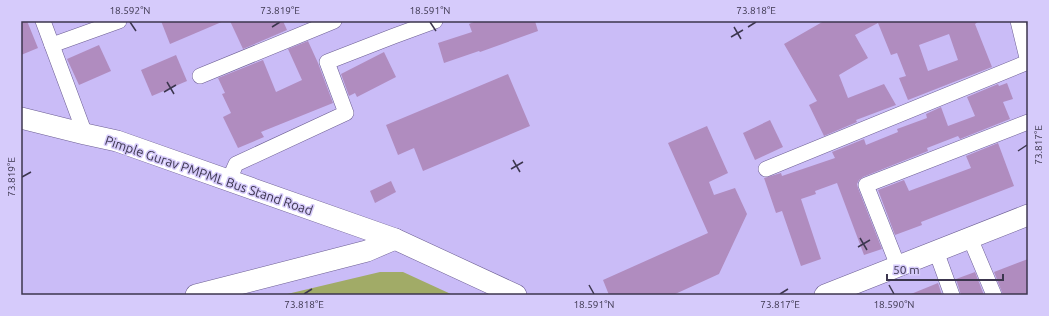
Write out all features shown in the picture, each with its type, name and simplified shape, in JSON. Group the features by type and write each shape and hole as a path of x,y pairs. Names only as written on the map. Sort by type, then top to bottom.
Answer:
{"street":[{"path":"43,21 85,134"},
{"path":"52,45 119,21"},
{"path":"200,76 334,21"},
{"path":"229,180 236,164 346,114 327,62 435,21"},
{"path":"766,169 1028,62 1027,52 1018,21"},
{"name":"Pimple Gurav PMPML Bus Stand Road","path":"21,118 117,141 395,239 516,295"},
{"path":"898,266 866,185 1028,122"},
{"path":"833,293 1028,215"},
{"path":"970,238 994,295"},
{"path":"196,295 367,250 395,239"},
{"path":"936,251 952,295"}],"green space":[{"path":"380,272 403,272 453,295 283,295"}],"building":[{"path":"21,21 27,21 38,48 21,55"},
{"path":"161,21 224,21 170,44"},
{"path":"230,21 283,21 287,30 243,49"},
{"path":"476,21 535,21 538,31 444,63 438,43 472,32 469,24"},
{"path":"824,21 979,21 975,24 992,67 908,100 899,78 906,76 897,53 891,55 878,23 855,35 868,58 839,75 848,98 884,84 896,105 856,120 857,122 824,136 809,105 817,101 784,44","holes":["949,34 958,60 928,71 919,45"]},
{"path":"308,41 333,103 261,132 264,137 238,148 223,117 231,113 222,94 225,93 218,78 263,60 276,92 302,80 288,49"},
{"path":"99,45 111,71 79,85 67,59"},
{"path":"384,52 396,77 357,97 355,93 349,96 341,74"},
{"path":"176,55 187,81 152,96 141,70"},
{"path":"508,74 530,126 423,171 414,148 398,155 386,125"},
{"path":"1007,83 1013,99 1003,102 1010,119 960,139 958,136 927,148 928,151 863,177 859,180 857,184 858,188 882,249 864,255 837,183 815,191 816,194 801,199 821,259 801,266 782,211 776,213 764,178 781,173 782,176 835,158 832,152 864,139 866,145 898,132 897,129 927,118 926,114 941,107 948,126 975,116 967,97 998,84 999,86"},
{"path":"770,120 783,147 755,160 743,133"},
{"path":"707,126 728,173 709,182 714,195 735,188 747,214 719,274 673,295 609,295 603,280 708,233 668,143"},
{"path":"998,143 1014,186 921,222 922,225 895,235 878,190 904,180 909,191 971,168 966,156"},
{"path":"391,181 396,192 375,203 370,191"},
{"path":"1028,259 1028,295 1003,295 994,272"},
{"path":"975,272 984,295 961,295 956,279"},
{"path":"938,283 942,295 911,295 911,294"}]}
